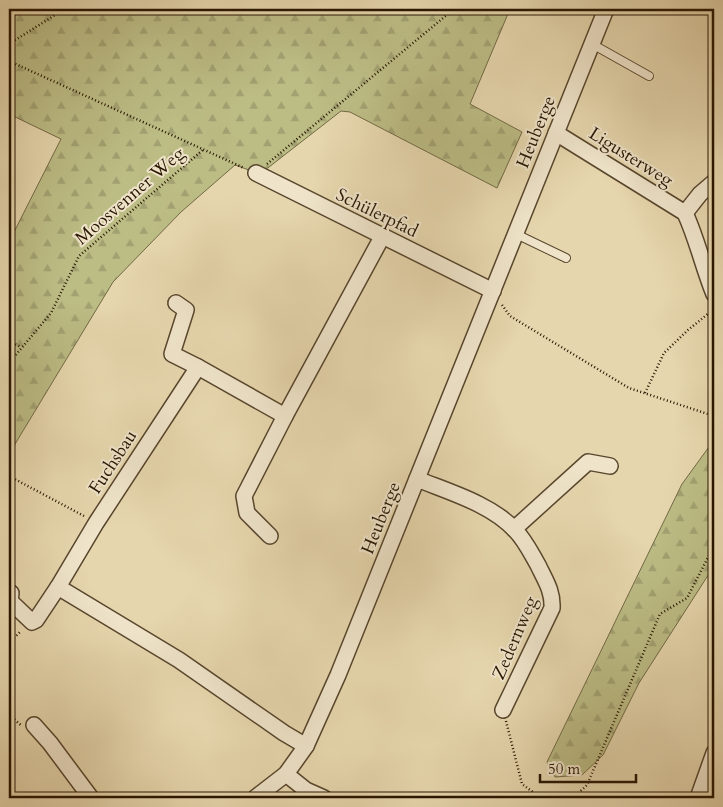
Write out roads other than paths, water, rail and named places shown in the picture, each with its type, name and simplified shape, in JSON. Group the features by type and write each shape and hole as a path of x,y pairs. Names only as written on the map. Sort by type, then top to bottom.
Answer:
{"street":[{"name":"Heuberge","path":"255,798 286,774 306,746 338,675 606,9"},
{"name":"Ligusterweg","path":"556,132 685,213"},
{"name":"Schülerpfad","path":"256,174 492,291"},
{"path":"714,182 700,194 685,213 695,234 703,267 714,294"},
{"path":"270,536 247,513 244,496 382,237"},
{"path":"176,303 186,310 172,354 285,416"},
{"name":"Fuchsbau","path":"11,593 10,601 32,622 36,620 96,523 198,367"},
{"path":"514,528 588,462 610,466"},
{"name":"Zedernweg","path":"417,479 500,517 514,528 526,542 552,596 552,608 503,710"},
{"path":"58,587 179,660 284,734 306,746"},
{"path":"34,725 50,743 91,798"},
{"path":"698,798 714,753"},
{"path":"286,774 306,790 324,798"}],"lane":[{"path":"592,44 649,76"},
{"path":"516,234 566,258"}]}
